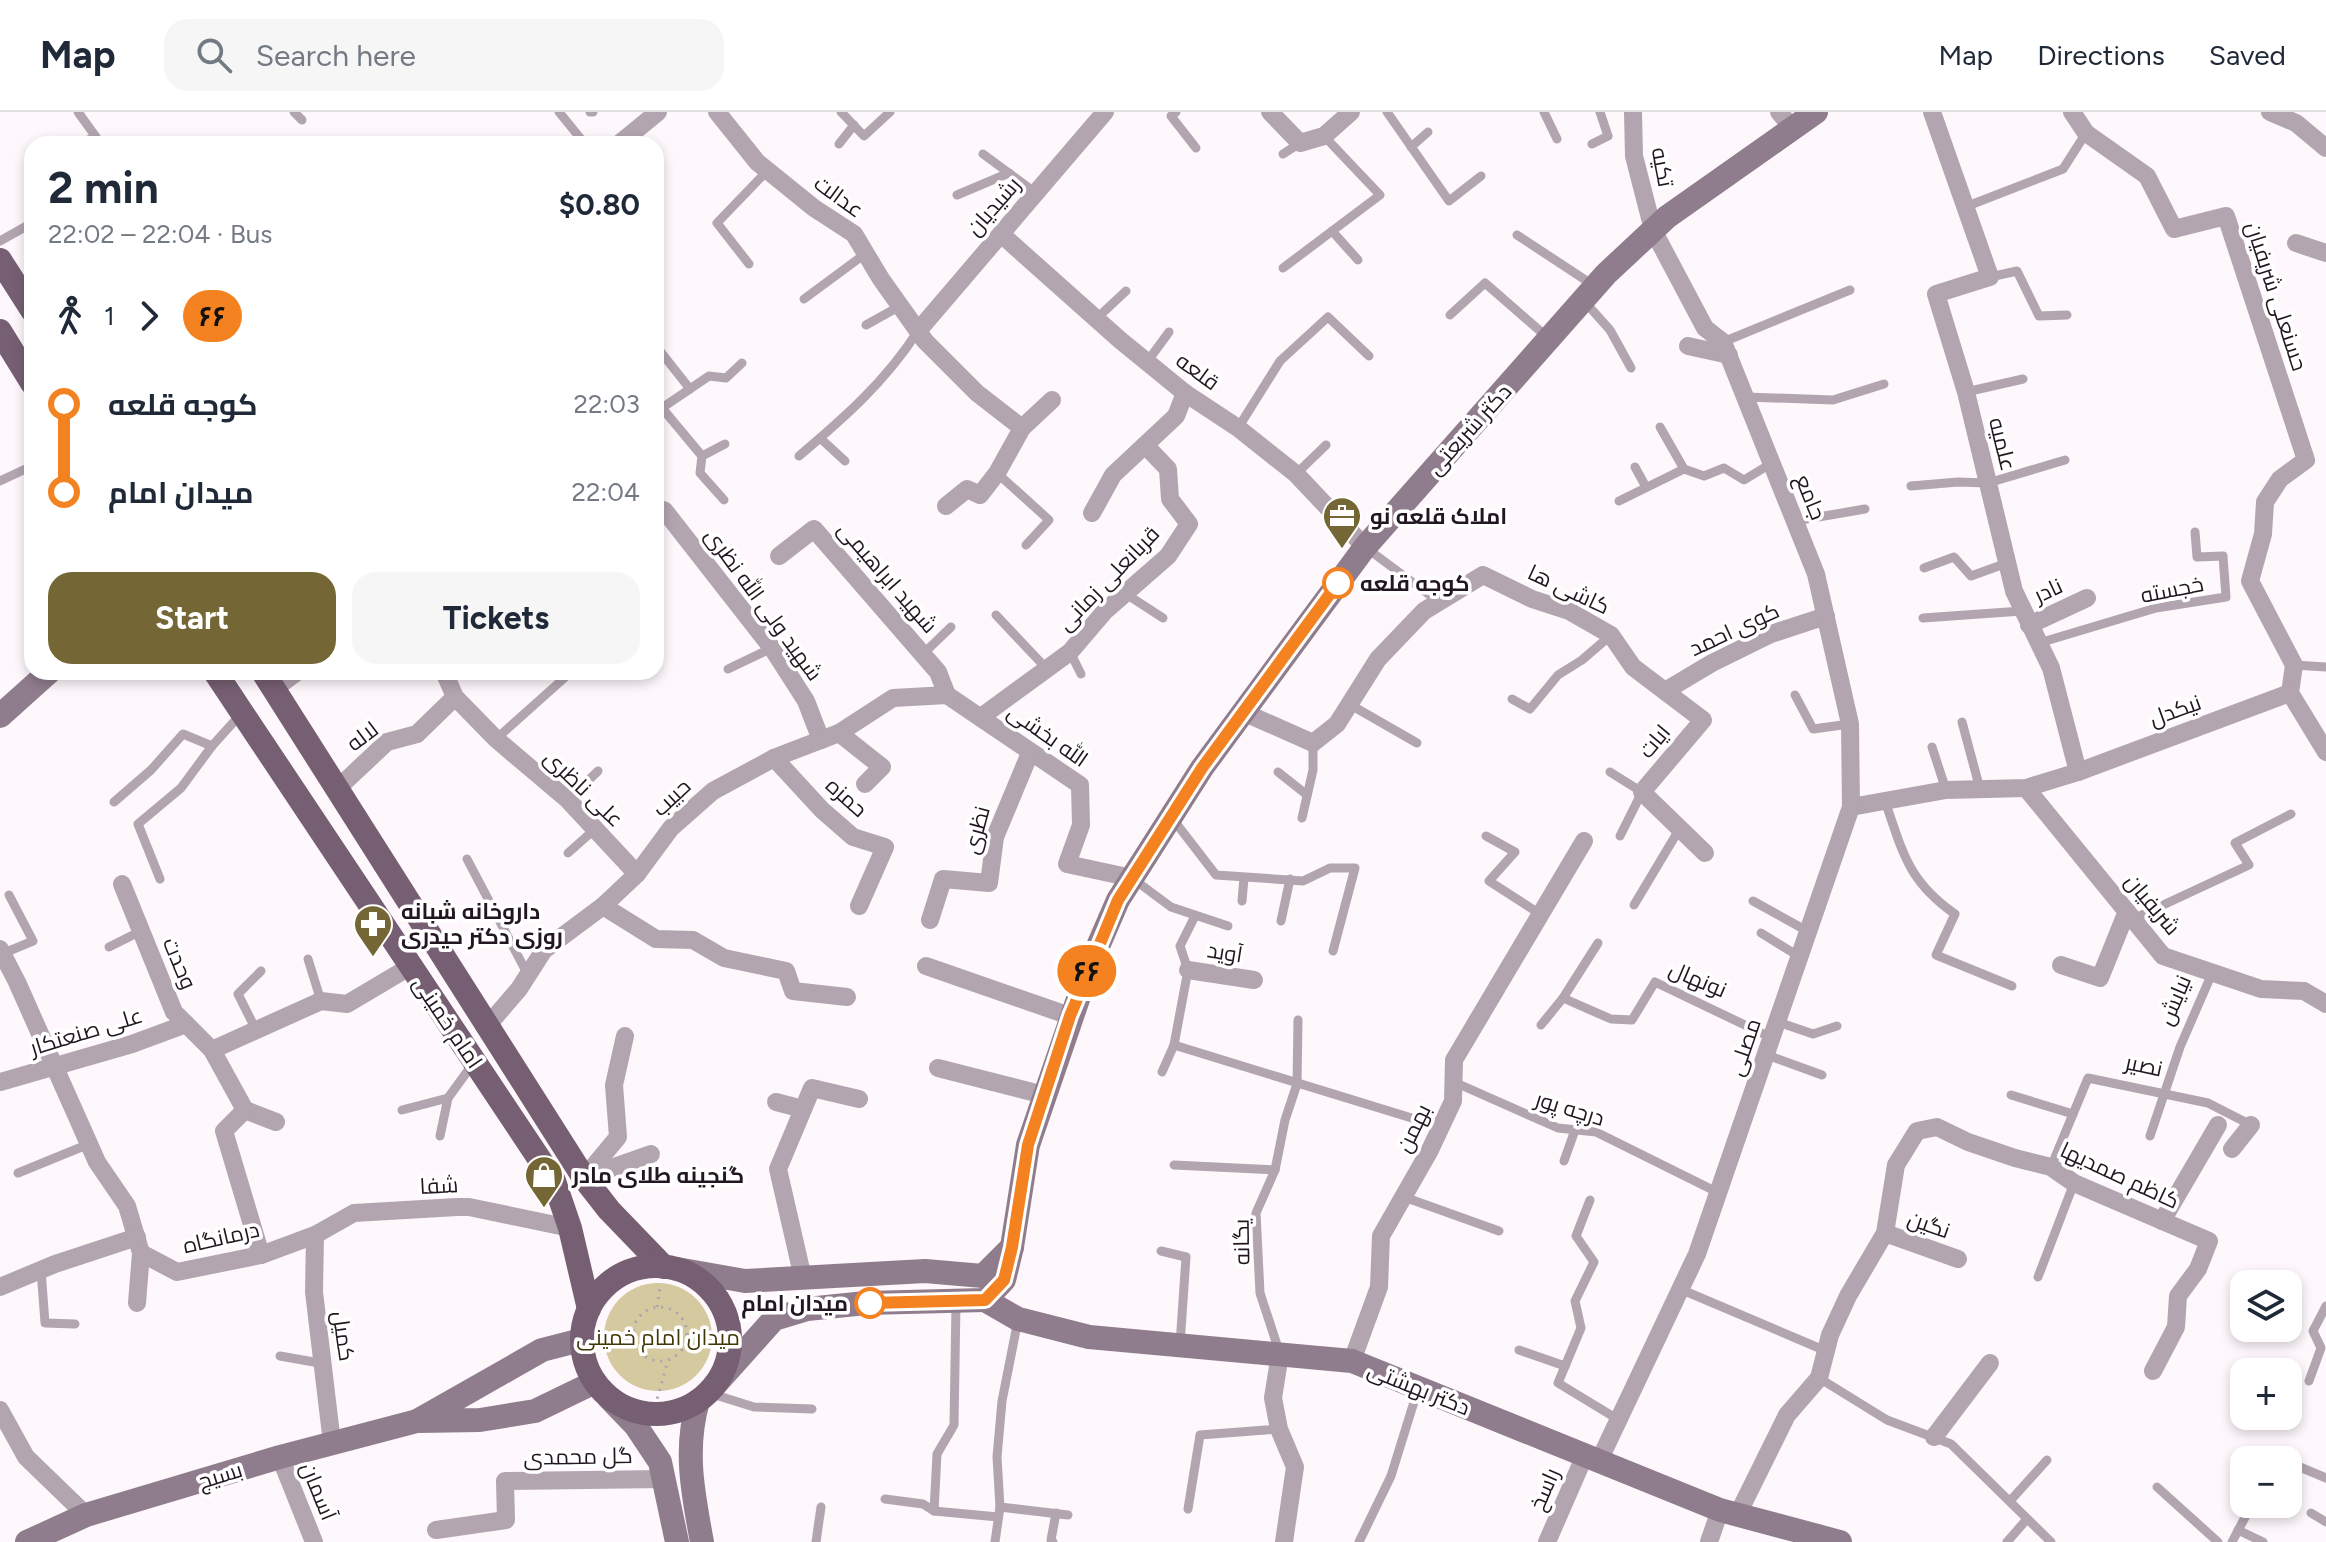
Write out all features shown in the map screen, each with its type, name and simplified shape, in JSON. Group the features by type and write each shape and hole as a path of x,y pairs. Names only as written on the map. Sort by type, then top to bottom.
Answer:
{"main road":[{"name":"دکتر شریعتی","path":"985,1300 1004,1280 1028,1145 1070,1016 1118,900 1202,768 1365,547 1590,293 1667,217 1786,120 1816,112"},
{"path":"0,260 24,290"},
{"path":"0,331 24,370"},
{"path":"0,716 40,680"},
{"name":"امام خمینی","path":"220,680 554,1181 570,1228 589,1309"},
{"name":"امام خمینی","path":"268,680 584,1178 609,1210 670,1268"},
{"path":"677,1542 660,1462 636,1426 602,1390 585,1362 581,1340 585,1317 595,1297 611,1280 632,1270 655,1266 745,1281 925,1271 983,1276 1012,1247"},
{"path":"670,1268 699,1280 715,1296 726,1317 730,1341 725,1364 706,1393 691,1425 689,1457 702,1542"},
{"path":"602,1390 629,1410 653,1414 677,1411 706,1393 774,1319 807,1309 866,1303 985,1300"},
{"name":"دکتر بهشتی","path":"985,1300 1018,1319 1089,1337 1352,1361 1739,1515 1840,1542"},
{"name":"بسیج","path":"417,1421 542,1350 581,1340"},
{"name":"بسیج","path":"27,1542 67,1534 86,1515 332,1443 417,1421 480,1420 535,1411 602,1390"}],"street":[{"path":"629,136 658,112"},
{"name":"عدالت","path":"717,112 767,171 814,208 854,234 918,331 977,393 1022,428"},
{"name":"رشیدیان","path":"918,331 1105,112"},
{"path":"1270,112 1300,143 1324,136 1351,112"},
{"name":"تکیه","path":"1633,112 1634,156 1653,230"},
{"path":"1932,112 1990,277"},
{"name":"حسنعلی شریفیان","path":"2072,112 2086,133 2147,176 2174,229 2226,216 2306,460 2280,479 2265,502 2263,534 2250,581 2294,665"},
{"path":"2270,112 2296,123 2326,148"},
{"name":"جامع","path":"1653,230 1705,328 1726,349 1816,574 1850,724 1851,807"},
{"name":"قلعه","path":"1001,234 1185,393 1238,428 1296,474 1365,547"},
{"path":"2296,243 2326,253"},
{"name":"علمیه","path":"1990,277 1936,294 1966,392 2014,591 2051,668 2078,772"},
{"path":"1688,346 1726,349"},
{"path":"1092,513 1113,475 1176,416 1185,393"},
{"path":"946,506 967,489 980,495 997,473 1022,428 1052,400"},
{"name":"قربانعلی زمانی","path":"981,717 1070,652 1105,611 1168,556 1189,524 1170,499 1168,469 1145,445"},
{"name":"شهید ولی الله نظری","path":"664,510 772,648 830,737"},
{"name":"شهید ابراهیمی","path":"779,556 814,529 938,672 947,695"},
{"name":"کاشی ها","path":"1313,743 1337,724 1378,659 1424,611 1483,575 1532,599 1569,611 1611,635 1633,667 1703,720"},
{"name":"نادر","path":"2026,618 2087,598"},
{"name":"کوی احمد","path":"1665,691 1712,663 1771,634 1826,616"},
{"path":"2294,665 2290,693 2326,752"},
{"path":"448,680 455,697"},
{"name":"نیکدل","path":"2078,772 2290,693"},
{"name":"حبیب","path":"488,1025 544,950 603,906 637,874 671,828 713,791 774,758 830,737 893,698 947,695"},
{"name":"الله بخشی","path":"947,695 1080,785 1081,825 1067,864 1132,878"},
{"name":"علی ناظری","path":"455,697 496,739 568,800 637,874"},
{"name":"لاله","path":"337,789 387,742 417,734 455,697"},
{"path":"1243,712 1313,743"},
{"name":"ایات","path":"1703,720 1642,792 1705,853"},
{"path":"830,737 882,767 865,784"},
{"name":"نظری","path":"930,920 943,879 989,883 995,837 1030,753"},
{"name":"حمزه","path":"774,758 822,810 853,837 885,847 859,906"},
{"path":"1851,807 1946,790 2026,788 2078,772"},
{"name":"شریفیان","path":"2026,788 2163,956 2261,989 2304,991 2326,1004"},
{"name":"مصلی","path":"1592,1458 1619,1420 1697,1254 1851,807"},
{"name":"بهمن","path":"1352,1361 1379,1287 1381,1236 1453,1101 1454,1060 1584,841"},
{"name":"وحدت","path":"122,884 174,1012 212,1050"},
{"path":"603,906 656,939 693,940 724,958 786,971 793,991 847,997"},
{"path":"2061,965 2100,978 2130,915"},
{"path":"2,951 97,1162 127,1206 139,1245 137,1303"},
{"path":"276,1122 245,1110 212,1050 321,1001 347,1004 411,966"},
{"path":"926,966 1070,1016"},
{"name":"آوید","path":"1188,970 1254,980"},
{"name":"علی صنعتکار","path":"0,1082 132,1044 186,1024"},
{"path":"584,1178 618,1137 614,1085 625,1036"},
{"path":"938,1068 1044,1095"},
{"path":"803,1278 778,1169 812,1088 859,1099"},
{"path":"776,1102 803,1109"},
{"path":"245,1110 224,1131 261,1255"},
{"path":"2162,1221 2218,1125"},
{"name":"نصیر","path":"2232,1149 2251,1125"},
{"name":"کاظم صمدیها","path":"1709,1542 1739,1515 1787,1415 1819,1378 1830,1335 1848,1296 1885,1233 1896,1165 1917,1131 1937,1127 1968,1142 2051,1167 2074,1183 2209,1241 2198,1269 2178,1296 2176,1327 2153,1371"},
{"path":"584,1178 651,1154"},
{"name":"شفا","path":"315,1235 354,1213 469,1207 570,1228"},
{"name":"نگین","path":"1885,1233 1958,1259"},
{"name":"درمانگاه","path":"139,1245 177,1272 261,1255 315,1235"},
{"name":"کمیل","path":"315,1235 314,1292 325,1364 332,1443"},
{"path":"0,1287 41,1270 139,1245"},
{"path":"1280,1354 1273,1398 1279,1429 1295,1467 1284,1542"},
{"path":"1934,1437 1990,1363"},
{"path":"0,1410 26,1457 86,1515"},
{"name":"آسمان","path":"280,1457 314,1542"},
{"name":"راسخ","path":"1547,1542 1592,1458"},
{"name":"گل محمدی","path":"436,1530 506,1520 505,1481 664,1479"},
{"path":"1739,1515 1779,1542"}],"lane":[{"path":"78,112 95,136"},
{"path":"294,112 302,120"},
{"path":"559,112 578,136"},
{"path":"841,112 864,136 890,112"},
{"path":"1176,112 1171,116 1196,148"},
{"path":"1387,112 1449,201 1481,176"},
{"path":"1544,112 1557,139"},
{"path":"1592,144 1608,136 1600,112"},
{"path":"839,144 854,125"},
{"path":"1411,147 1428,132"},
{"path":"1965,207 2063,169 2086,133"},
{"path":"1283,268 1380,195 1324,136"},
{"path":"1283,154 1300,143"},
{"path":"983,154 1036,193"},
{"path":"749,264 717,223 767,171"},
{"path":"957,195 1009,173"},
{"path":"0,241 24,228"},
{"path":"1332,231 1358,260"},
{"path":"1517,235 1590,293 1631,368"},
{"path":"804,299 865,254"},
{"path":"1990,277 2017,271 2039,316 2067,315"},
{"path":"1450,315 1485,283 1549,339"},
{"path":"1726,349 1850,290"},
{"path":"1096,319 1126,291"},
{"path":"866,325 900,306"},
{"path":"1238,428 1280,361 1328,317 1369,356"},
{"path":"799,456 860,404 903,355 918,331"},
{"path":"1147,362 1169,332"},
{"path":"664,356 690,389"},
{"path":"664,407 709,376 726,378 742,363"},
{"path":"1966,392 2023,379"},
{"path":"1745,397 1833,400 1884,384"},
{"path":"664,415 702,456 700,473 724,500"},
{"path":"1660,427 1684,469 1704,476 1724,468 1744,480 1772,463"},
{"path":"820,438 845,461"},
{"path":"702,456 725,444"},
{"path":"1296,474 1326,445"},
{"path":"1911,486 1988,483 2065,460"},
{"path":"1635,467 1646,487"},
{"path":"1619,501 1684,469"},
{"path":"0,481 24,470"},
{"path":"997,473 1049,520 1026,545"},
{"path":"1795,521 1865,509"},
{"name":"خجسته","path":"2038,643 2156,608 2226,597 2223,556 2197,557 2195,532"},
{"path":"1365,547 1439,602"},
{"path":"1924,568 1954,557 1971,576 2007,563"},
{"path":"1126,594 1163,618"},
{"path":"996,615 1046,668"},
{"path":"1923,618 2026,618"},
{"path":"923,654 951,627"},
{"path":"1512,699 1530,709 1558,675 1582,660 1611,635"},
{"path":"728,669 772,648"},
{"path":"1070,652 1081,674"},
{"path":"2294,665 2326,667"},
{"path":"496,739 562,680"},
{"path":"1795,695 1813,729 1850,724"},
{"path":"1349,704 1417,743"},
{"path":"160,879 138,824 181,788 212,746 242,713"},
{"path":"1962,722 1980,789"},
{"path":"114,802 151,770 183,734 212,746"},
{"path":"1302,818 1313,770 1313,743"},
{"path":"1932,747 1946,790"},
{"path":"568,800 598,771"},
{"path":"1278,772 1307,795"},
{"name":"ایات","path":"1610,772 1642,792 1620,836"},
{"path":"1885,801 1907,865 1931,897 1955,914 1936,955 2012,986"},
{"path":"2130,915 2249,865 2235,843 2291,814"},
{"path":"1171,817 1216,875 1303,881 1330,868 1355,868 1333,951"},
{"path":"1634,905 1680,828"},
{"path":"568,853 595,829"},
{"path":"1486,836 1515,852 1489,881 1540,914"},
{"path":"467,859 528,975"},
{"name":"آوید","path":"1132,878 1171,907 1228,926"},
{"path":"1242,901 1244,878"},
{"path":"1281,921 1290,879"},
{"path":"2,951 33,941 9,895"},
{"path":"1753,901 1809,932"},
{"path":"1162,1072 1174,1045 1188,970 1180,946 1195,916"},
{"path":"109,947 141,931"},
{"path":"1761,933 1800,957"},
{"path":"1541,1025 1563,998 1598,943"},
{"path":"308,959 321,1001"},
{"path":"256,1030 238,994 261,971"},
{"name":"نیایش","path":"2150,1136 2180,1047 2213,971"},
{"name":"نونهال","path":"1563,998 1611,1019 1632,1020 1655,982 1772,1038"},
{"name":"یگانه","path":"1280,1354 1260,1293 1256,1213 1275,1170 1285,1120 1297,1084 1298,1020"},
{"path":"1772,1038 1813,1034 1837,1026"},
{"path":"1772,1038 1822,1075"},
{"path":"1174,1045 1441,1127"},
{"path":"440,1136 448,1098 474,1062"},
{"name":"نصیر","path":"2051,1167 2088,1078 2208,1103 2251,1125"},
{"name":"درچه پور","path":"1453,1082 1558,1128 1596,1132 1719,1193"},
{"path":"2011,1095 2073,1114"},
{"path":"402,1110 448,1098"},
{"path":"1564,1161 1575,1130"},
{"path":"18,1173 89,1144"},
{"path":"1174,1165 1275,1170"},
{"path":"2038,1277 2074,1183"},
{"path":"1404,1197 1499,1231"},
{"path":"1590,1200 1576,1236 1594,1262 1575,1301 1581,1328 1558,1383 1619,1420"},
{"path":"1161,1251 1186,1257 1180,1345"},
{"path":"41,1270 45,1323 75,1324"},
{"path":"1680,1289 1826,1351"},
{"path":"934,1511 937,1454 954,1425 956,1302"},
{"path":"2309,1381 2324,1349 2313,1331 2326,1306"},
{"path":"995,1542 999,1512 997,1457 1002,1401 1018,1319"},
{"path":"1519,1350 1565,1366"},
{"path":"280,1356 325,1364"},
{"path":"1819,1378 1887,1420 1951,1444 2051,1542"},
{"path":"1359,1542 1391,1476 1418,1388"},
{"path":"706,1393 754,1407 812,1409"},
{"path":"1188,1509 1200,1435 1279,1429"},
{"path":"2010,1501 2047,1460"},
{"path":"2302,1468 2326,1478"},
{"path":"2157,1487 2218,1542"},
{"path":"885,1499 923,1504 934,1511 1068,1515"},
{"path":"816,1542 821,1507"},
{"path":"1053,1542 1056,1513"},
{"path":"2311,1513 2326,1522"},
{"path":"2232,1542 2244,1518"},
{"path":"2007,1542 2027,1519"},
{"path":"2238,1530 2263,1542"}],"path":[{"path":"657,1307 674,1310 686,1324 687,1341 683,1350 668,1360 650,1360 636,1348 633,1340 635,1322 648,1310 657,1307"},
{"path":"581,1340 633,1340"},
{"path":"687,1341 730,1341"},
{"path":"653,1414 668,1360"}],"green space":[{"name":"میدان امام خمینی","path":"658,1283 678,1288 696,1299 707,1317 712,1337 707,1357 696,1375 678,1386 658,1391 638,1386 620,1375 609,1357 604,1337 609,1317 620,1299 638,1288"}],"bus line":[{"name":"۶۶","path":"870,1303 929,1304 985,1300 1004,1280 1028,1145 1070,1016 1118,900 1202,768 1338,583"}],"place":[{"name":"املاک قلعه نو","path":"1342,550"},
{"name":"کوجه قلعه","path":"1338,583"},
{"name":"داروخانه شبانه روزی دکتر حیدری","path":"373,958"},
{"name":"گنجینه طلای مادر","path":"544,1209"},
{"name":"میدان امام","path":"870,1303"}]}
